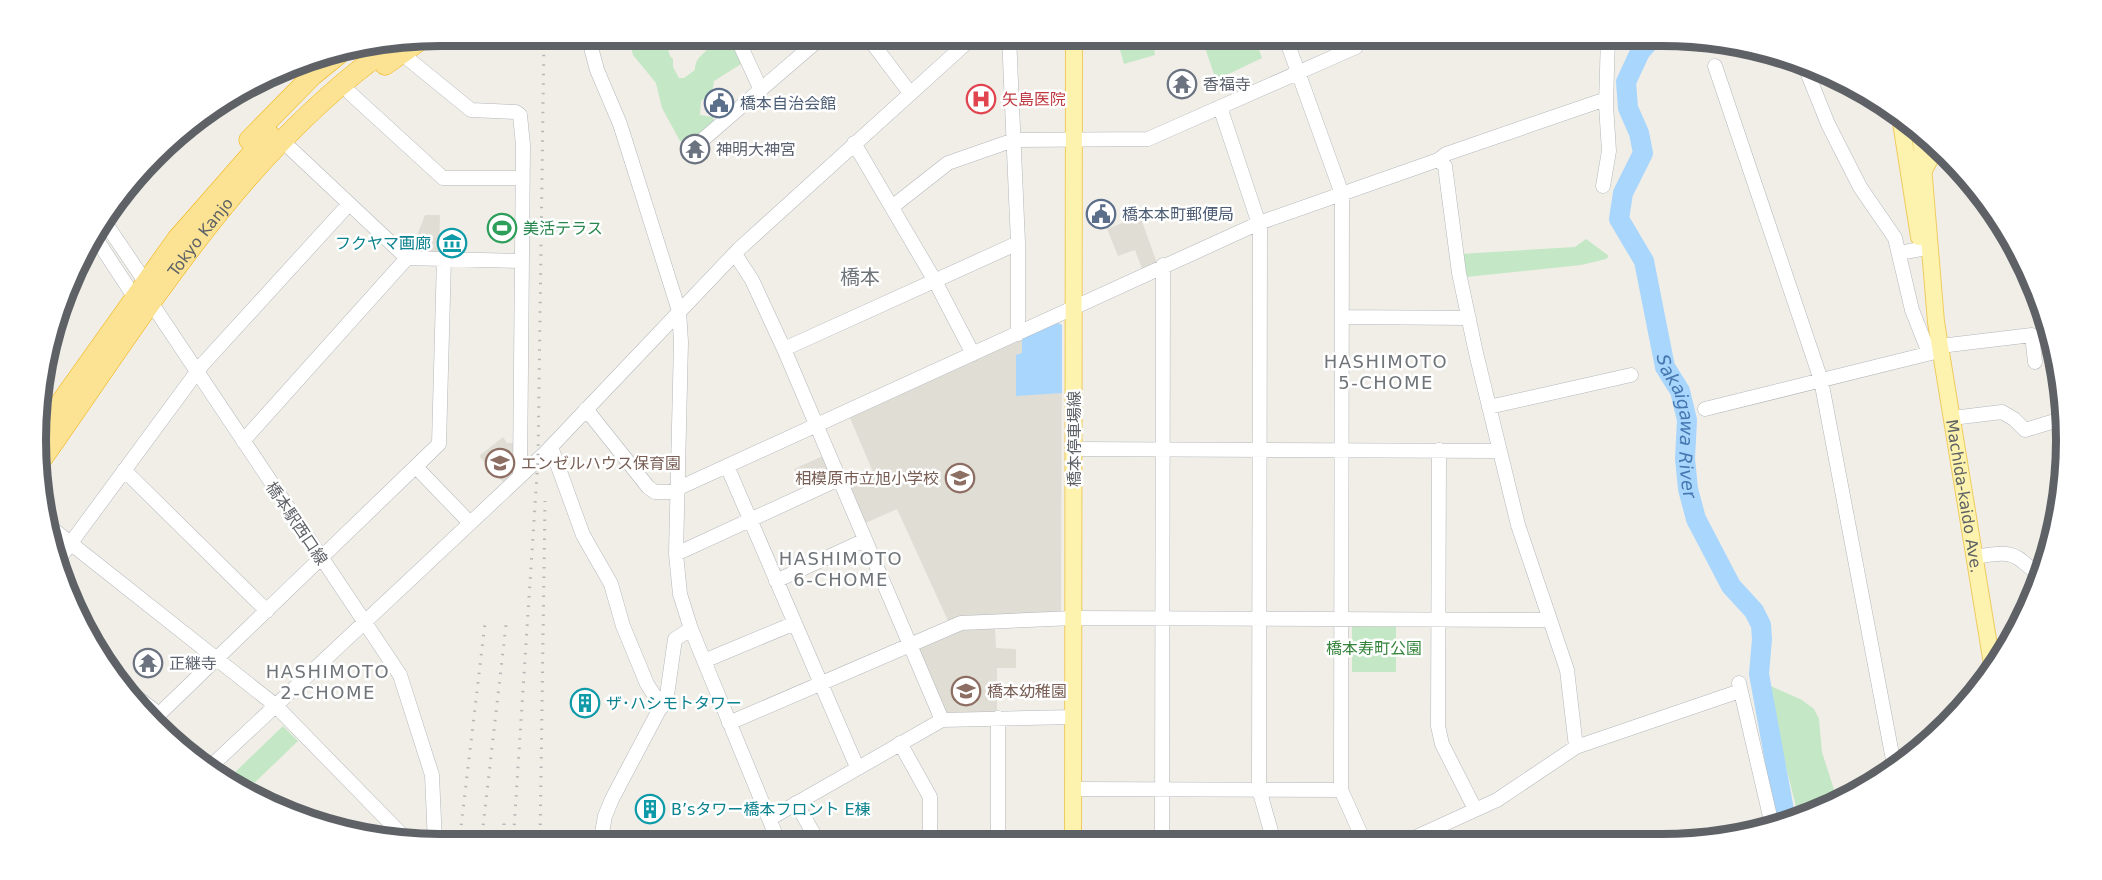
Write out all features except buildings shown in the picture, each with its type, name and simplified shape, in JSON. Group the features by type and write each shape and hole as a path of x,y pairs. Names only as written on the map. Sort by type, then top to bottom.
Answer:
{"highway":[{"path":"238,192 252,187 397,49"},
{"name":"Tokyo Kanjo","path":"47,423 144,295 207,228 294,128 366,54"},
{"name":"Tokyo Kanjo","path":"46,452 144,295 206,204 297,106 366,54"},
{"path":"206,204 221,175 307,70"}],"main road":[{"name":"橋本停車場線","path":"1073,834 1074,46"},
{"name":"Machida-kaido Ave.","path":"1903,128 1923,216 1936,322 1936,350 1952,418 1991,656"},
{"path":"1923,216 1916,188 1929,152"},
{"path":"1923,216 1930,153"},
{"name":"Machida-kaido Ave.","path":"1923,216 1920,249 1936,322"}],"street":[{"path":"591,46 597,70 620,124 679,311 681,342 676,554 680,594 704,662 775,834"},
{"path":"741,46 761,90"},
{"path":"700,142 811,46"},
{"path":"875,46 910,93"},
{"path":"215,763 551,447 735,254 963,46"},
{"path":"1009,46 1018,243 1018,334"},
{"path":"1289,46 1342,194 1341,790 1360,834"},
{"path":"1603,186 1609,151 1606,99 1608,46"},
{"path":"892,207 946,164 1014,140 1148,139 1356,47"},
{"path":"399,49 471,110 516,112 520,115 523,146 520,476"},
{"path":"1715,66 1821,380 1893,759"},
{"path":"1808,74 1828,124 1852,172 1872,208 1886,223 1899,253 1912,310 1936,350"},
{"path":"350,93 443,178 522,178"},
{"path":"586,409 648,487 655,492 677,490 684,484 816,426 1258,223 1438,160 1441,155 1606,99"},
{"path":"1220,106 1258,223 1259,789 1272,834"},
{"path":"854,143 935,281 973,354"},
{"path":"291,149 407,258 521,261"},
{"path":"1438,160 1445,166 1458,264 1489,407 1518,525 1548,620 1567,670 1576,747"},
{"path":"63,553 197,372 349,204"},
{"path":"108,229 144,295"},
{"name":"橋本駅西口線","path":"100,242 144,295 400,675 432,775 435,834"},
{"path":"784,349 1018,243"},
{"path":"1899,253 1920,249"},
{"path":"735,254 752,280 784,349 942,720"},
{"path":"243,441 407,258"},
{"path":"158,714 416,467 441,440 444,258"},
{"path":"1162,834 1163,265"},
{"path":"1342,317 1469,318"},
{"path":"1705,409 1936,350 2032,335 2038,354"},
{"path":"1489,407 1631,375"},
{"path":"1952,418 2002,412 2014,419 2025,430 2055,421"},
{"path":"551,447 583,535 611,584 623,626 646,684 662,707"},
{"path":"1074,449 1500,451"},
{"path":"1438,450 1438,726 1442,744 1475,809"},
{"path":"727,466 857,767"},
{"path":"416,467 470,523"},
{"path":"124,470 267,611"},
{"path":"676,554 839,479"},
{"path":"58,533 275,705 398,831"},
{"path":"776,581 865,540"},
{"path":"1974,557 2008,554 2016,556 2033,571"},
{"path":"729,723 961,623 1074,618 1548,620"},
{"path":"704,662 795,623"},
{"path":"602,834 605,816 612,799 662,707 670,682 675,639 691,629"},
{"path":"1422,834 1497,800 1576,747 1740,687 1770,818"},
{"path":"769,819 942,720 1074,717"},
{"path":"998,718 998,834"},
{"path":"900,743 930,797 930,834"},
{"path":"1074,789 1341,790"},
{"path":"796,803 814,834"}],"shaded area":[{"path":"425,215 440,215 439,254 410,253"},
{"path":"1140,216 1157,263 1142,269 1135,250 1118,256 1107,229"},
{"name":"相模原市立旭小学校","path":"1058,323 1062,325 1061,614 949,623 897,509 861,525 845,484 873,472 850,418"},
{"name":"エンゼルハウス保育園","path":"503,437 507,443 516,443 516,470 503,482 479,456"},
{"path":"825,455 834,475 804,492 794,469"},
{"name":"橋本幼稚園","path":"963,627 995,627 996,648 1016,649 1016,668 997,668 997,713 945,714 918,649"}],"green space":[{"path":"631,46 667,46 679,78 684,78 695,70 699,58 711,46 736,46 741,64 714,81 712,92 701,101 700,115 713,117 714,122 699,136 680,141 662,108 656,83 633,55"},
{"path":"1119,46 1154,46 1155,55 1124,64"},
{"path":"1204,46 1258,46 1262,58 1216,80"},
{"path":"1586,239 1609,256 1606,259 1581,265 1466,277 1460,254 1575,247"},
{"name":"橋本寿町公園","path":"1352,624 1396,624 1396,672 1352,672"},
{"path":"1766,684 1802,700 1814,709 1819,719 1822,752 1835,793 1796,807"},
{"path":"283,726 298,741 252,786 233,774"}],"water":[{"path":"1058,323 1062,325 1062,393 1016,396 1016,355 1022,353 1022,338"}],"waterway":[{"name":"Sakaigawa River","path":"1645,46 1640,52 1626,82 1628,108 1639,133 1643,153 1623,193 1619,219 1644,261 1665,367 1680,391 1687,420 1685,459 1688,489 1696,519 1731,586 1754,611 1761,625 1759,674 1785,814"}],"railway":[{"path":"514,834 538,459 544,46"},
{"path":"540,834 545,501"},
{"path":"460,834 485,623"},
{"path":"482,834 506,625"},
{"path":"504,819 504,834"}],"place":[{"name":"香福寺","path":"1182,84"},
{"name":"矢島医院","path":"981,99"},
{"name":"橋本自治会館","path":"719,103"},
{"name":"神明大神宮","path":"695,149"},
{"name":"橋本本町郵便局","path":"1101,214"},
{"name":"美活テラス","path":"502,228"},
{"name":"フクヤマ画廊","path":"452,243"},
{"name":"エンゼルハウス保育園","path":"500,463"},
{"name":"相模原市立旭小学校","path":"960,478"},
{"name":"正継寺","path":"148,663"},
{"name":"橋本幼稚園","path":"966,691"},
{"name":"ザ･ハシモトタワー","path":"585,703"},
{"name":"B’sタワー橋本フロント E棟","path":"650,809"}],"district":[{"name":"橋本","path":"860,277"},
{"name":"HASHIMOTO 5-CHOME","path":"1386,372"},
{"name":"HASHIMOTO 6-CHOME","path":"841,569"},
{"name":"HASHIMOTO 2-CHOME","path":"328,682"}]}
